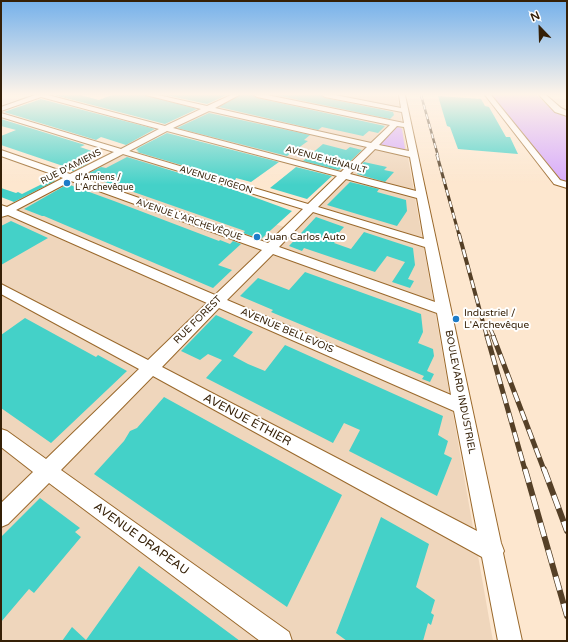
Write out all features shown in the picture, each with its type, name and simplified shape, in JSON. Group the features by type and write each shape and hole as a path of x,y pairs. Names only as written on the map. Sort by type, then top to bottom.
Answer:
{"street":[{"name":"AVENUE PIGEON","path":"34,125 432,245"},
{"name":"AVENUE HÉNAULT","path":"155,125 422,196"},
{"name":"RUE D'AMIENS","path":"3,211 174,125"},
{"path":"279,125 414,156"},
{"name":"RUE FOREST","path":"1,517 372,146 402,125"},
{"name":"BOULEVARD INDUSTRIEL","path":"402,125 414,156 462,407 493,551 510,641"},
{"path":"512,125 557,182 564,185"},
{"name":"AVENUE L'ARCHEVÊQUE","path":"1,153 444,310"},
{"name":"AVENUE BELLEVOIS","path":"3,211 218,301 462,407"},
{"name":"AVENUE ÉTHIER","path":"1,288 493,551"},
{"name":"AVENUE DRAPEAU","path":"1,437 280,641"}],"shaded area":[{"path":"173,125 402,125 493,641 1,641 1,214 122,152 164,165 164,167 143,180 290,229 344,176 167,128"},
{"path":"516,125 567,125 567,183 561,180"},
{"path":"398,127 402,129 405,149 400,150 379,145 395,128"}],"building":[{"path":"20,125 85,145 80,147 98,153 82,161 89,163 73,171 67,169 69,168 1,145 1,136 16,130 1,126"},
{"path":"47,125 140,125 155,129 126,145 101,137 96,140"},
{"path":"183,125 264,125 310,135 304,140 308,141 287,156 177,128"},
{"path":"296,125 385,126 378,133 369,131 363,136 322,127 318,130"},
{"path":"499,125 506,137 510,137 518,154 458,149 450,127 447,126"},
{"path":"167,133 279,162 251,182 236,178 235,181 137,152 139,151 136,150 138,148"},
{"path":"323,144 346,150 350,147 362,150 343,168 338,170 303,161"},
{"path":"127,157 232,189 292,211 261,239 243,233 245,231 85,175 101,167 106,168"},
{"path":"364,162 387,167 384,170 394,172 385,182 357,174 359,172 355,171"},
{"path":"296,167 332,176 307,199 270,188"},
{"path":"52,179 55,181 14,202 1,197 1,188 22,194"},
{"path":"350,182 379,189 377,192 406,200 407,211 397,226 327,205"},
{"path":"66,185 70,185 114,201 219,241 220,240 230,244 233,241 241,244 218,265 232,270 213,288 44,216 24,209"},
{"path":"316,217 344,227 335,237 338,238 334,243 351,249 364,232 413,248 415,265 408,279 414,281 410,288 392,282 405,262 387,256 375,272 304,248 302,251 289,246"},
{"path":"11,221 48,238 1,265 1,226"},
{"path":"305,272 421,314 423,332 418,343 433,349 434,356 427,371 434,374 430,382 422,379 424,376 271,312 273,310 240,296 258,278 289,290"},
{"path":"216,315 253,332 233,356 248,364 265,371 285,345 443,416 438,435 448,441 444,454 452,458 437,496 349,451 360,430 344,423 333,443 206,378 222,360 208,354 200,360 181,351"},
{"path":"25,318 96,357 98,355 127,371 51,443 1,408 1,335"},
{"path":"164,397 342,495 287,607 94,474 124,441 130,431 137,428"},
{"path":"40,498 80,528 75,532 81,537 34,593 29,589 1,622 1,537"},
{"path":"381,517 429,544 416,587 435,600 431,613 434,615 431,625 428,623 423,641 347,641 336,633"},
{"path":"139,566 240,641 62,641 72,627 86,640"}],"railway":[{"path":"429,125 438,156"},
{"path":"437,155 459,235"},
{"path":"459,234 487,337"},
{"path":"490,328 494,337"},
{"path":"487,336 525,470"},
{"path":"493,336 544,470"},
{"path":"525,469 567,616"},
{"path":"544,469 567,531"}],"place":[{"name":"d'Amiens / L'Archevêque","path":"67,183"},
{"name":"Juan Carlos Auto","path":"257,237"},
{"name":"Industriel / L'Archevêque","path":"456,319"}]}
